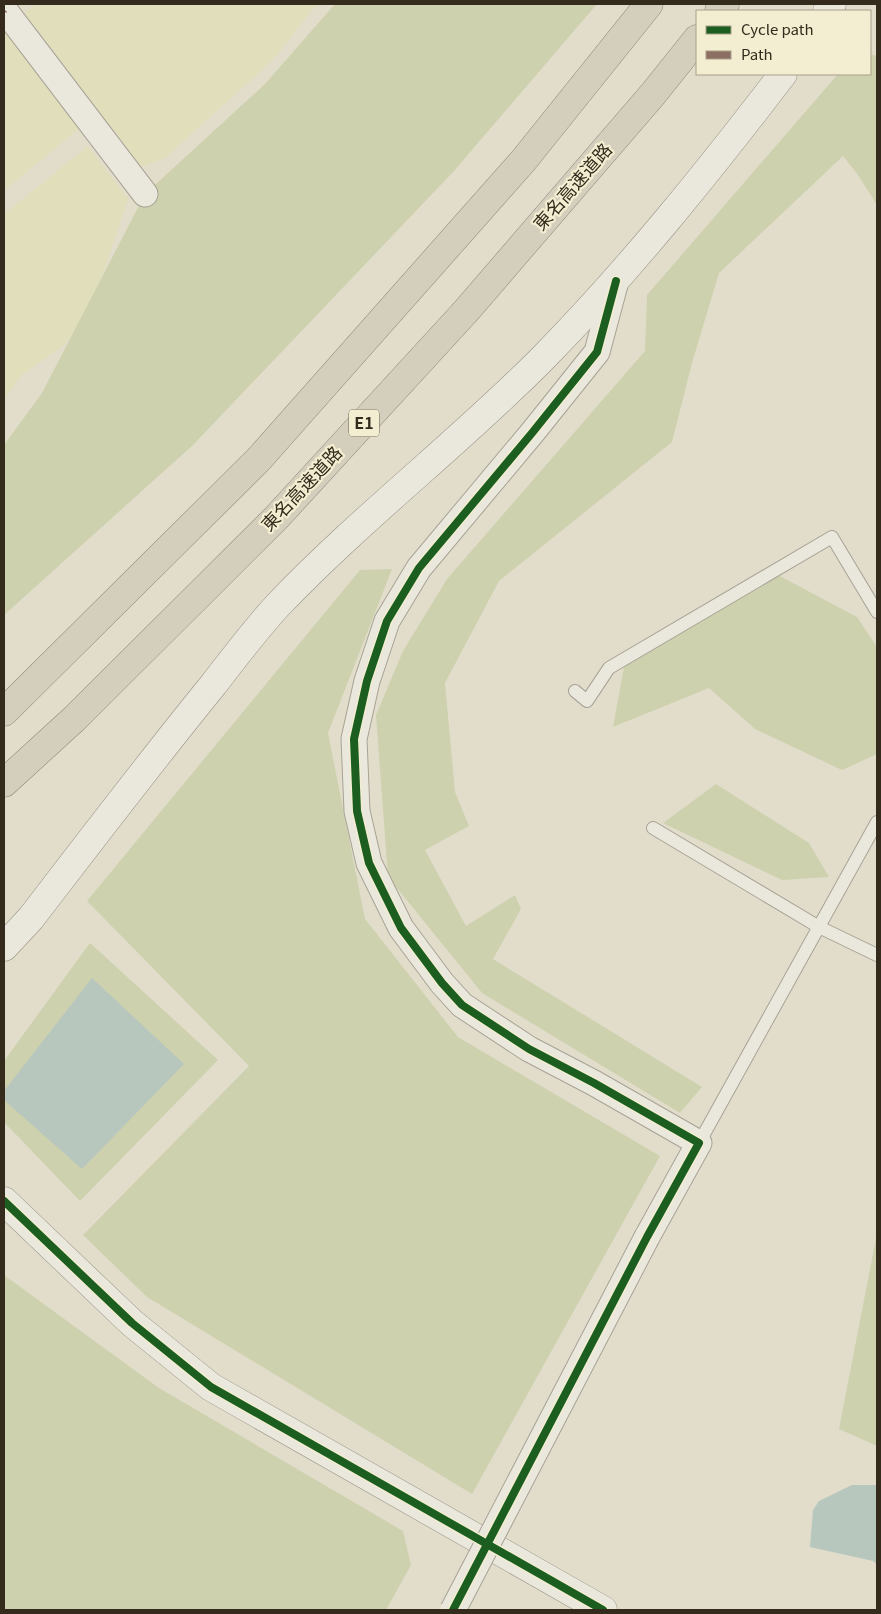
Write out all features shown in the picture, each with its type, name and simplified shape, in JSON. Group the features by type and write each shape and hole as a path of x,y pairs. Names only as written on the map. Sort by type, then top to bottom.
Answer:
{"highway":[{"path":"4,712 259,459 523,161 650,4"},
{"name":"東名高速道路","path":"4,783 74,719 276,518 466,311 653,94 696,40"}],"street":[{"path":"7,8 145,194"},
{"path":"4,947 31,918 188,715 276,607 361,524 450,447 536,365 616,281 722,154 782,75"},
{"path":"453,1610 647,1237 699,1143 594,1083 529,1049 462,1005 442,983 401,928 369,863 357,811 354,739 367,681 387,621 419,568 597,352 616,281"},
{"path":"4,1201 132,1323 211,1387 574,1603 603,1610"}],"lane":[{"path":"575,691 587,701 609,668 832,536 877,612"},
{"path":"699,1143 877,822"},
{"path":"653,828 819,927 877,955"}],"shaded area":[{"path":"36,4 317,4 272,61 164,159 141,167 24,13"},
{"path":"4,30 82,126 4,191"},
{"path":"88,146 128,199 89,316 64,345 22,375 4,400 4,214"},
{"path":"92,978 184,1064 82,1169 4,1100 4,1091"},
{"path":"852,1485 877,1485 877,1565 873,1561 810,1547 813,1510 819,1501"}],"green space":[{"path":"335,4 597,4 454,171 193,445 4,615 4,445 42,393 145,194 265,84"},
{"path":"871,54 877,56 877,205 843,156 719,273 692,363 672,442 499,581 445,683 455,792 469,826 425,850 466,926 515,895 521,909 493,959 702,1087 680,1113 482,993 388,877 376,715 403,651 447,579 645,351 647,295 837,75 871,75"},
{"path":"392,569 328,733 365,919 458,1037 660,1156 472,1494 147,1297 83,1235 249,1066 87,901 360,570"},
{"path":"774,573 857,617 877,647 877,754 842,770 755,729 709,688 613,727 624,667"},
{"path":"716,784 809,843 829,877 782,880 663,823"},
{"path":"90,943 218,1060 80,1201 4,1122 4,1061"},
{"path":"877,1233 877,1446 839,1429"},
{"path":"4,1275 159,1388 403,1531 411,1565 386,1610 4,1610"}],"cycle path":[{"path":"453,1610 647,1237 699,1143 594,1083 529,1049 462,1005 442,983 401,928 369,863 357,811 354,739 367,681 387,621 419,568 597,352 616,281"},
{"path":"4,1201 132,1323 211,1387 603,1610"}]}
